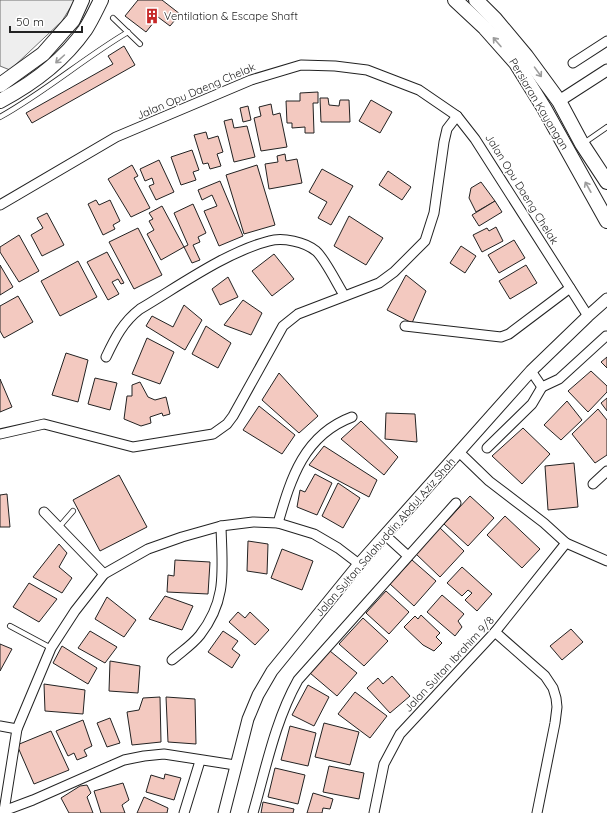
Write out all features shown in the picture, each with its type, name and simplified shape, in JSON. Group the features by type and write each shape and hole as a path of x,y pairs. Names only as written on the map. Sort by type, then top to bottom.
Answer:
{"main road":[{"path":"0,85 43,54 73,20 82,0"},
{"path":"0,101 16,92 62,58 86,29 101,0"},
{"name":"Persiaran Kayangan","path":"455,0 485,28 516,63 544,108 607,221"},
{"name":"Persiaran Kayangan","path":"476,0 526,56 559,101 582,144 607,182"}],"street":[{"path":"573,62 607,41"},
{"name":"Jalan Opu Daeng Chelak","path":"0,205 116,138 251,80 301,65 335,66 367,70 419,90 457,116 476,139 588,316"},
{"path":"559,101 607,70"},
{"path":"0,434 44,424 133,447 213,434 228,424 283,326 298,314 344,295 379,283 394,272 425,241 434,213 447,129 457,116"},
{"path":"106,357 116,336 130,317 140,309 234,254 271,240 294,241 306,245 316,252 344,295"},
{"path":"405,326 501,337 509,334 570,288"},
{"name":"Jalan Sultan Salahuddin Abdul Aziz Shah","path":"224,813 248,719 258,695 272,671 384,535 531,371 588,316 607,300"},
{"path":"487,448 532,404 542,387 559,379 606,336"},
{"path":"531,371 542,387"},
{"path":"278,523 296,470 309,449 321,434 336,423 352,417"},
{"path":"459,452 489,481 544,523 566,543 607,561"},
{"path":"593,484 607,471"},
{"path":"253,813 277,728 287,699 298,680 456,503"},
{"path":"44,512 60,526 104,574"},
{"path":"2,812 17,729 51,648 75,611 104,574 148,549 182,536 221,526 253,522 278,523 314,534 342,550 359,564"},
{"path":"172,660 199,636 216,610 221,596 221,526"},
{"path":"384,535 408,556"},
{"name":"Jalan Sultan Ibrahim 9/8","path":"374,813 384,764 400,734 495,632 566,543"},
{"path":"495,632 545,676 553,688 556,698 557,707 555,723 537,813"},
{"path":"0,726 17,729"},
{"path":"2,812 124,760 164,754 200,761 236,765"},
{"path":"184,813 200,761"}],"lane":[{"path":"113,18 140,44"},
{"path":"0,117 19,107 90,55 128,32"},
{"path":"582,144 607,127"},
{"path":"60,526 73,511"},
{"path":"10,626 51,648"}],"shaded area":[{"path":"0,0 75,0 62,21 10,70 0,66"}],"building":[{"name":"Ventilation & Escape Shaft","path":"138,0 162,0 180,14 170,26 158,17 146,32 125,16"},
{"path":"124,46 135,65 32,123 26,113 113,64 108,56"},
{"path":"318,92 318,103 313,103 314,133 305,133 305,127 292,128 292,123 287,123 286,101 300,101 300,93"},
{"path":"320,98 328,98 329,105 339,106 340,100 349,100 350,122 321,122"},
{"path":"371,100 392,112 380,133 359,121"},
{"path":"271,104 273,115 280,113 287,147 261,151 254,118 261,116 259,107"},
{"path":"248,106 251,120 243,122 240,108"},
{"path":"232,119 234,128 247,126 255,157 234,162 224,121"},
{"path":"206,132 208,139 218,136 223,152 217,154 221,166 210,169 208,163 203,164 194,135"},
{"path":"192,150 199,170 193,172 196,180 181,185 171,157"},
{"path":"285,154 286,161 297,159 302,183 269,189 265,164 278,162 277,156"},
{"path":"159,160 174,192 156,200 149,186 154,184 152,178 145,181 140,169"},
{"path":"132,165 138,176 134,178 150,208 131,217 108,179"},
{"path":"257,165 275,225 244,234 226,175"},
{"path":"322,169 353,186 331,225 318,218 327,202 309,192"},
{"path":"388,171 411,187 402,200 379,185"},
{"path":"220,181 243,236 219,246 204,211 217,206 212,195 202,200 198,190"},
{"path":"481,182 495,201 476,212 469,198 471,188"},
{"path":"96,200 99,205 110,200 120,221 113,225 115,229 103,235 88,204"},
{"path":"495,201 502,212 479,226 472,215"},
{"path":"193,204 206,233 198,237 200,242 193,245 200,260 192,263 184,247 188,245 174,213"},
{"path":"162,206 184,247 161,260 147,234 154,230 149,221 153,219 149,213"},
{"path":"47,213 64,245 42,256 31,235 43,228 37,218"},
{"path":"349,216 383,238 366,265 334,246"},
{"path":"496,227 503,241 482,252 473,235 487,228 489,231"},
{"path":"138,228 162,275 134,289 109,242"},
{"path":"19,235 39,271 19,282 0,252 0,247"},
{"path":"514,240 525,258 499,273 488,255"},
{"path":"461,246 476,256 465,273 450,263"},
{"path":"107,252 124,283 121,284 118,279 112,282 119,294 108,300 87,262"},
{"path":"274,254 294,279 272,296 252,271"},
{"path":"78,261 97,297 60,316 41,281"},
{"path":"0,265 13,287 0,295"},
{"path":"526,265 537,283 510,299 499,281"},
{"path":"406,275 426,291 412,323 387,310"},
{"path":"228,277 238,297 220,305 212,289"},
{"path":"18,296 33,322 4,338 0,331 0,306"},
{"path":"243,300 262,313 251,335 224,325"},
{"path":"184,305 202,320 185,350 146,326 152,316 173,327"},
{"path":"206,326 231,343 218,368 192,354"},
{"path":"147,338 174,352 160,384 132,374"},
{"path":"66,353 88,360 78,402 52,395"},
{"path":"607,357 607,368 601,362"},
{"path":"591,371 607,386 607,392 588,412 568,391"},
{"path":"279,373 318,416 299,433 262,400"},
{"path":"95,378 117,383 110,410 88,404"},
{"path":"0,379 12,407 0,412"},
{"path":"140,382 148,397 155,400 166,397 170,414 163,416 162,413 150,417 151,423 141,426 124,419 127,396 132,396 132,385"},
{"path":"607,398 607,411 601,403"},
{"path":"567,401 582,420 561,440 544,425"},
{"path":"259,406 295,435 282,454 243,430"},
{"path":"598,409 607,420 607,455 595,463 572,434"},
{"path":"386,413 415,414 417,442 385,439"},
{"path":"361,421 398,457 384,475 341,439"},
{"path":"523,428 550,454 522,484 492,456"},
{"path":"324,446 377,480 369,497 309,465"},
{"path":"574,463 578,507 548,510 545,466"},
{"path":"315,474 332,483 317,515 297,507 300,490 305,492"},
{"path":"119,475 147,527 100,551 73,500"},
{"path":"338,483 360,498 343,528 322,516"},
{"path":"7,494 10,527 0,527 0,495"},
{"path":"470,496 494,518 468,546 444,524"},
{"path":"505,516 540,549 522,568 487,535"},
{"path":"439,527 464,551 440,577 415,553"},
{"path":"248,541 268,544 267,574 247,571"},
{"path":"59,544 67,553 59,567 72,578 62,593 33,577"},
{"path":"282,549 313,561 302,590 271,578"},
{"path":"175,560 210,562 208,594 167,592 168,575 174,576"},
{"path":"412,560 436,581 414,606 390,584"},
{"path":"462,567 492,594 477,611 465,600 472,593 468,590 462,596 447,583"},
{"path":"29,583 57,599 39,622 13,607"},
{"path":"386,591 409,612 389,634 366,613"},
{"path":"442,595 464,614 458,621 462,627 455,636 427,612"},
{"path":"165,596 193,606 182,630 149,619"},
{"path":"107,597 136,620 124,637 95,619"},
{"path":"238,612 245,618 250,612 269,630 255,645 229,622"},
{"path":"421,615 440,633 436,637 442,643 434,651 423,645 404,627 415,616 418,619"},
{"path":"363,618 388,641 364,666 339,644"},
{"path":"571,629 583,642 562,660 550,646"},
{"path":"90,631 117,647 105,663 78,648"},
{"path":"223,631 238,641 232,649 240,655 232,668 208,652"},
{"path":"0,644 12,649 0,671"},
{"path":"62,646 97,668 88,684 53,663"},
{"path":"330,651 357,673 337,696 310,673"},
{"path":"110,661 140,666 138,693 109,691"},
{"path":"392,676 410,696 390,713 367,688 378,678 383,684"},
{"path":"44,684 85,690 83,714 45,711"},
{"path":"308,685 329,697 314,726 292,715"},
{"path":"355,692 387,716 370,738 338,714"},
{"path":"160,697 161,742 132,745 127,712 139,710 143,698"},
{"path":"166,697 195,699 196,744 168,742"},
{"path":"110,718 120,743 107,747 97,723"},
{"path":"83,720 92,746 84,750 87,756 77,760 74,753 68,756 56,731"},
{"path":"324,723 359,732 350,765 315,757"},
{"path":"290,726 316,733 308,766 281,760"},
{"path":"51,731 69,770 34,784 17,745"},
{"path":"329,766 364,773 359,799 323,792"},
{"path":"275,768 305,775 298,804 268,797"},
{"path":"165,774 181,778 174,800 146,792 151,775 164,779"},
{"path":"123,783 129,800 122,805 125,813 101,813 94,791"},
{"path":"87,785 91,793 87,797 93,813 69,813 61,798 80,786"},
{"path":"313,793 333,799 330,809 323,808 322,813 307,813"},
{"path":"144,797 168,808 167,813 137,813"},
{"path":"263,802 294,809 293,813 261,813"}],"place":[{"name":"Ventilation & Escape Shaft","path":"152,16"}]}
